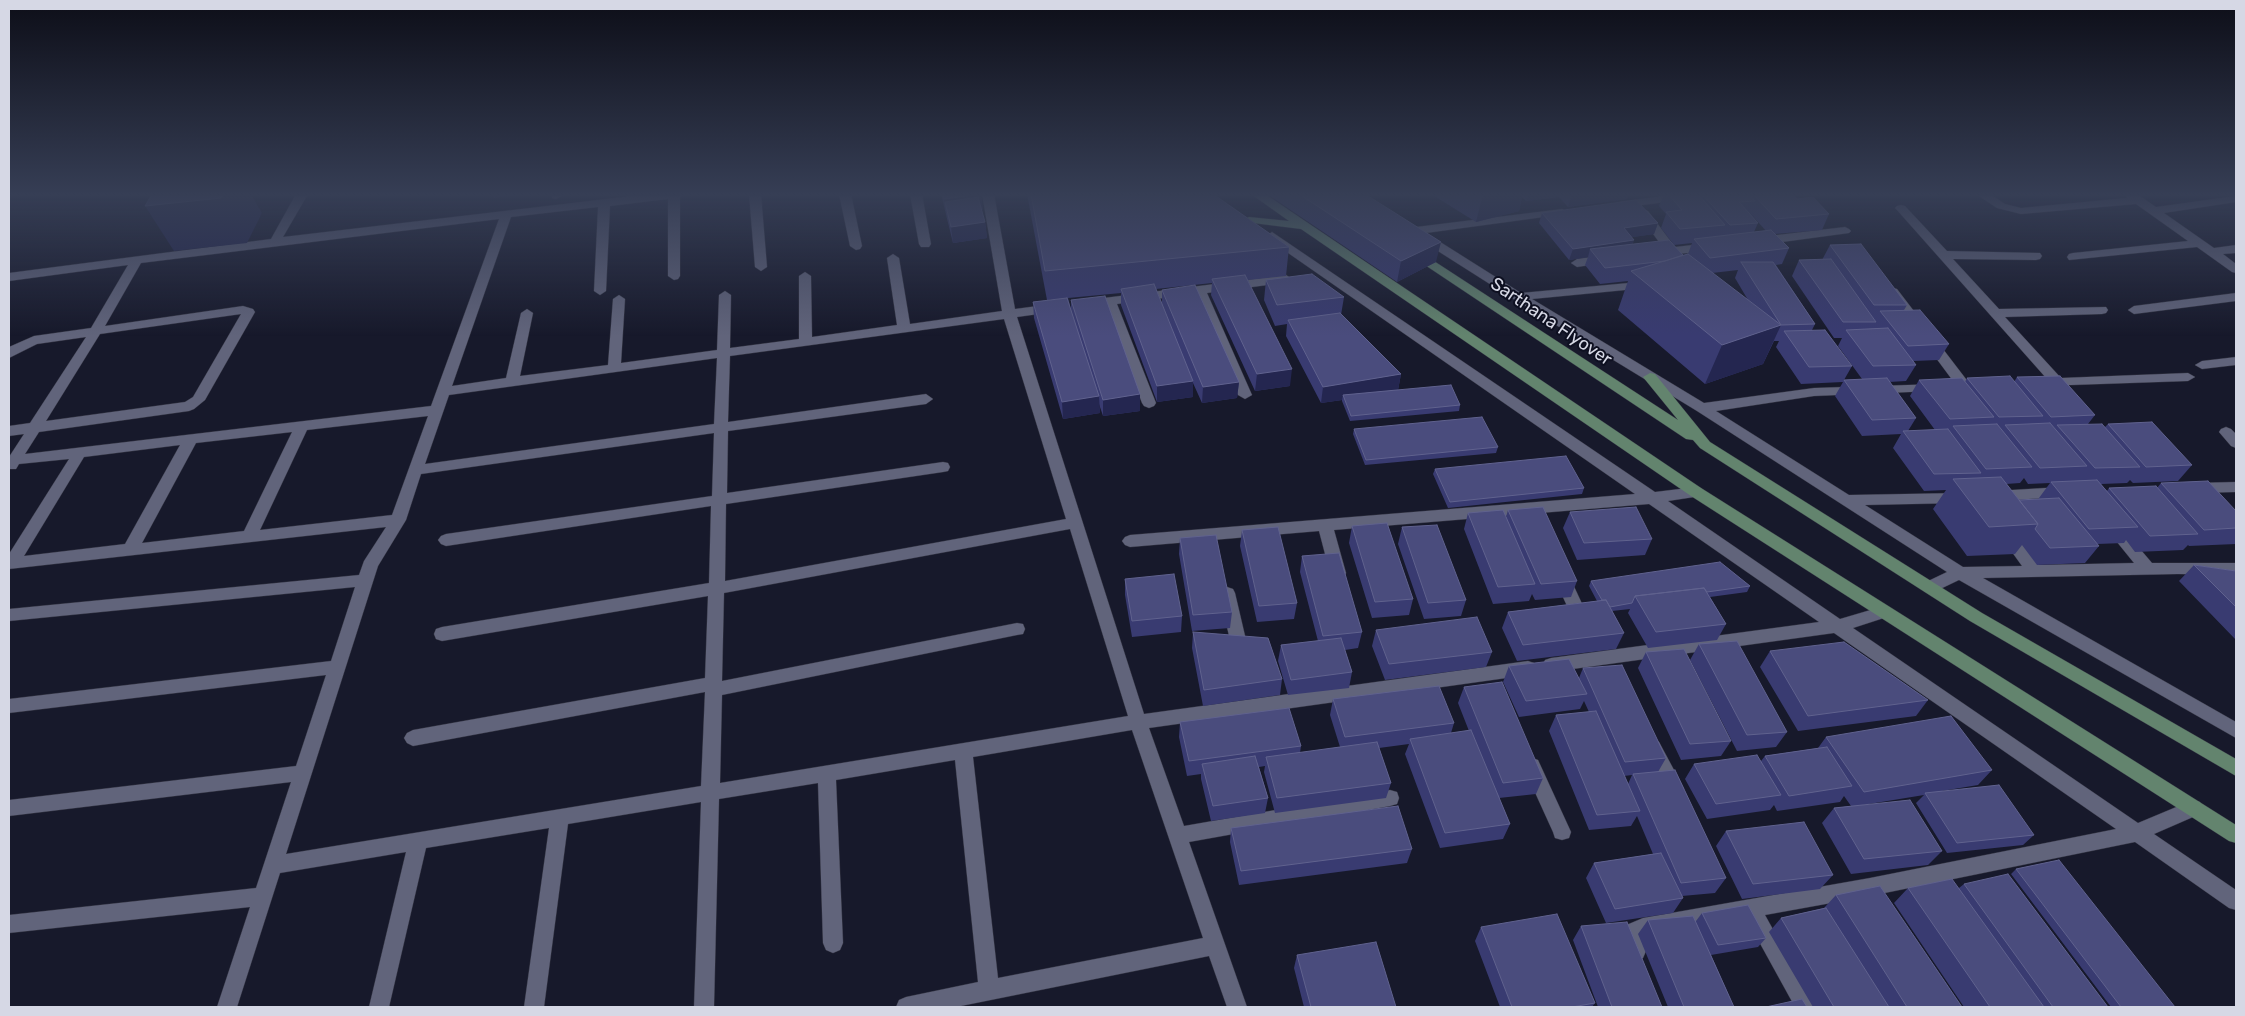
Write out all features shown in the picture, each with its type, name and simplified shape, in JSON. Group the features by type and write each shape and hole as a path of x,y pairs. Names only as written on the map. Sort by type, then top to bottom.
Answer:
{"main road":[{"path":"1327,241 1696,492 2236,835"},
{"name":"Sarthana Flyover","path":"1409,249 1705,445 1976,617 2236,768"},
{"path":"1650,377 1705,445"}],"street":[{"path":"9,277 280,241"},
{"path":"227,1007 365,580 370,566 398,520 497,241"},
{"path":"600,291 602,241"},
{"path":"674,241 674,276"},
{"path":"759,241 761,267"},
{"path":"855,241 856,246"},
{"path":"996,241 1009,313 1138,722 1237,1007"},
{"path":"1281,241 2236,901"},
{"path":"1433,241 1519,297 1702,408 1960,573 2236,731"},
{"path":"1665,241 1672,251"},
{"path":"1749,242 1754,241"},
{"path":"1932,241 2058,382"},
{"path":"2073,257 2201,243 2236,269"},
{"path":"1644,255 1720,246"},
{"path":"2212,252 2236,249"},
{"path":"1944,255 2036,256"},
{"path":"894,258 904,327"},
{"path":"1577,263 1615,258"},
{"path":"11,464 96,331 137,260"},
{"path":"445,391 904,327 1200,291 1326,273"},
{"path":"805,276 806,341"},
{"path":"1519,297 1660,282"},
{"path":"1702,408 1805,394 1853,390 1969,386 1887,285"},
{"path":"1200,291 1245,394"},
{"path":"704,1007 725,295"},
{"path":"2134,310 2236,297"},
{"path":"614,368 619,299"},
{"path":"1110,301 1149,403"},
{"path":"9,354 16,347 34,340 243,310 249,312 198,400 194,403 185,407 9,431"},
{"path":"1995,313 2102,310"},
{"path":"512,382 527,313"},
{"path":"2202,365 2236,361"},
{"path":"1842,374 1853,390"},
{"path":"2030,383 2188,377"},
{"path":"417,470 926,399"},
{"path":"11,464 80,452 438,410"},
{"path":"249,536 302,426"},
{"path":"2226,432 2236,443"},
{"path":"130,550 190,440"},
{"path":"10,563 80,452"},
{"path":"446,540 943,467"},
{"path":"2201,501 2184,486 2236,487"},
{"path":"1130,541 1651,498 1696,492"},
{"path":"2035,572 1980,498 2073,492"},
{"path":"1845,500 1970,498"},
{"path":"1529,508 1538,524"},
{"path":"2100,512 2148,569"},
{"path":"1429,516 1436,534"},
{"path":"10,563 398,520"},
{"path":"442,634 717,588 1076,523"},
{"path":"1325,525 1343,588"},
{"path":"1213,534 1218,553"},
{"path":"1556,564 1576,608"},
{"path":"1930,587 1960,573 2148,569 2236,570"},
{"path":"9,615 365,580"},
{"path":"1224,582 1238,640"},
{"path":"273,865 1138,722 1837,626 1884,612"},
{"path":"413,738 714,687 1017,629"},
{"path":"1605,658 1614,675"},
{"path":"9,706 337,668"},
{"path":"1490,674 1498,691"},
{"path":"1646,735 1683,804"},
{"path":"963,751 989,991"},
{"path":"1526,753 1562,832"},
{"path":"9,808 303,773"},
{"path":"827,774 834,943"},
{"path":"1178,836 1390,798"},
{"path":"1646,972 1634,945 1631,933 1643,927 1751,908 1875,895 1996,872 2136,833 2193,808"},
{"path":"534,1007 560,818"},
{"path":"379,1007 418,841"},
{"path":"9,924 263,896"},
{"path":"1751,908 1806,1007"},
{"path":"906,1007 1216,945"}],"building":[{"path":"1040,241 1281,241 1289,247 1045,271"},
{"path":"1371,241 1441,242 1401,261"},
{"path":"1566,241 1624,241 1573,249"},
{"path":"1670,241 1683,255 1665,261 1605,268 1590,249"},
{"path":"1696,241 1782,241 1789,248 1710,258"},
{"path":"1861,244 1907,305 1874,305 1830,245"},
{"path":"1688,254 1781,325 1722,345 1631,271"},
{"path":"1831,259 1876,322 1843,322 1799,260"},
{"path":"1741,262 1773,262 1815,324 1781,325"},
{"path":"1312,274 1344,297 1277,305 1266,280"},
{"path":"1245,275 1292,369 1257,374 1212,279"},
{"path":"1154,284 1193,381 1157,386 1121,289"},
{"path":"1195,285 1239,382 1203,387 1162,290"},
{"path":"1105,296 1140,394 1103,400 1071,300"},
{"path":"1067,298 1099,396 1062,402 1033,302"},
{"path":"1920,310 1949,344 1908,346 1880,311"},
{"path":"1340,313 1401,374 1323,387 1288,320"},
{"path":"1888,328 1916,365 1873,366 1846,330"},
{"path":"1825,330 1852,366 1809,367 1784,331"},
{"path":"2010,376 2043,416 1999,417 1967,378"},
{"path":"2060,376 2095,415 2051,417 2017,377"},
{"path":"1887,378 1916,418 1872,420 1844,380"},
{"path":"1962,378 1994,417 1950,419 1919,380"},
{"path":"1451,385 1460,405 1351,416 1343,395"},
{"path":"1482,417 1498,447 1366,460 1354,429"},
{"path":"2152,422 2192,465 2146,467 2108,424"},
{"path":"2050,423 2087,466 2040,468 2005,425"},
{"path":"1997,424 2032,467 1986,469 1953,426"},
{"path":"2102,424 2140,467 2095,468 2057,425"},
{"path":"1948,429 1981,473 1934,474 1903,431"},
{"path":"1566,456 1584,488 1450,502 1435,469"},
{"path":"2001,477 2038,524 1989,527 1953,479"},
{"path":"2097,480 2138,527 2089,529 2051,482"},
{"path":"2208,481 2236,511 2236,528 2204,530 2161,483"},
{"path":"2156,486 2198,534 2150,536 2109,488"},
{"path":"2059,498 2099,546 2050,548 2035,529 2038,524 2019,500"},
{"path":"1543,507 1577,581 1541,584 1508,510"},
{"path":"1636,507 1652,539 1584,543 1570,512"},
{"path":"1503,510 1535,584 1498,587 1468,513"},
{"path":"1387,523 1413,599 1375,602 1352,526"},
{"path":"1437,525 1466,600 1428,603 1402,527"},
{"path":"1278,527 1297,603 1259,606 1242,530"},
{"path":"1216,535 1232,612 1193,615 1180,538"},
{"path":"1339,553 1362,632 1323,636 1302,556"},
{"path":"1720,562 1750,586 1707,592 1704,588 1635,596 1632,603 1610,607 1606,600 1602,600 1591,581"},
{"path":"2194,565 2236,571 2236,607"},
{"path":"1174,574 1182,616 1132,621 1125,579"},
{"path":"1704,588 1726,624 1656,632 1635,596"},
{"path":"1606,600 1624,633 1523,645 1508,612"},
{"path":"1477,617 1492,652 1389,664 1376,630"},
{"path":"1193,632 1268,638 1282,679 1204,690"},
{"path":"1341,638 1352,672 1291,680 1281,645"},
{"path":"1737,641 1787,732 1747,735 1699,644"},
{"path":"1844,642 1928,700 1808,716 1770,651"},
{"path":"1684,649 1731,741 1690,744 1646,652"},
{"path":"1569,659 1587,694 1526,701 1509,666"},
{"path":"1622,665 1666,758 1625,762 1583,668"},
{"path":"1502,682 1543,778 1503,783 1464,687"},
{"path":"1439,686 1454,723 1345,737 1333,699"},
{"path":"1289,708 1301,746 1189,761 1180,722"},
{"path":"1596,711 1640,811 1597,815 1556,715"},
{"path":"1951,716 1992,770 1864,792 1826,737"},
{"path":"1471,730 1510,824 1445,833 1410,739"},
{"path":"1377,742 1391,783 1277,798 1266,757"},
{"path":"1827,747 1852,786 1789,796 1765,756"},
{"path":"1757,755 1781,795 1716,804 1694,764"},
{"path":"1255,756 1268,798 1213,806 1202,764"},
{"path":"1675,770 1726,878 1681,883 1633,774"},
{"path":"1999,785 2034,835 1957,843 1925,793"},
{"path":"1910,800 1942,851 1864,859 1834,808"},
{"path":"1398,806 1412,849 1241,871 1231,828"},
{"path":"1804,822 1833,875 1753,884 1726,831"},
{"path":"1661,853 1683,898 1615,909 1594,863"},
{"path":"2059,860 2175,1007 2121,1007 2016,869"},
{"path":"2008,874 2108,1007 2053,1007 1964,884"},
{"path":"1952,879 2044,1007 1990,1007 1908,888"},
{"path":"1880,886 1962,1007 1907,1007 1836,895"},
{"path":"1748,905 1766,938 1718,945 1702,913"},
{"path":"1826,908 1889,1007 1834,1007 1781,918"},
{"path":"1557,914 1595,1003 1572,1007 1512,1007 1481,927"},
{"path":"1693,916 1734,1007 1684,1007 1648,920"},
{"path":"1627,922 1662,1007 1612,1007 1581,926"},
{"path":"1376,942 1396,1007 1311,1007 1297,955"},
{"path":"1802,999 1807,1007 1766,1007"}]}
